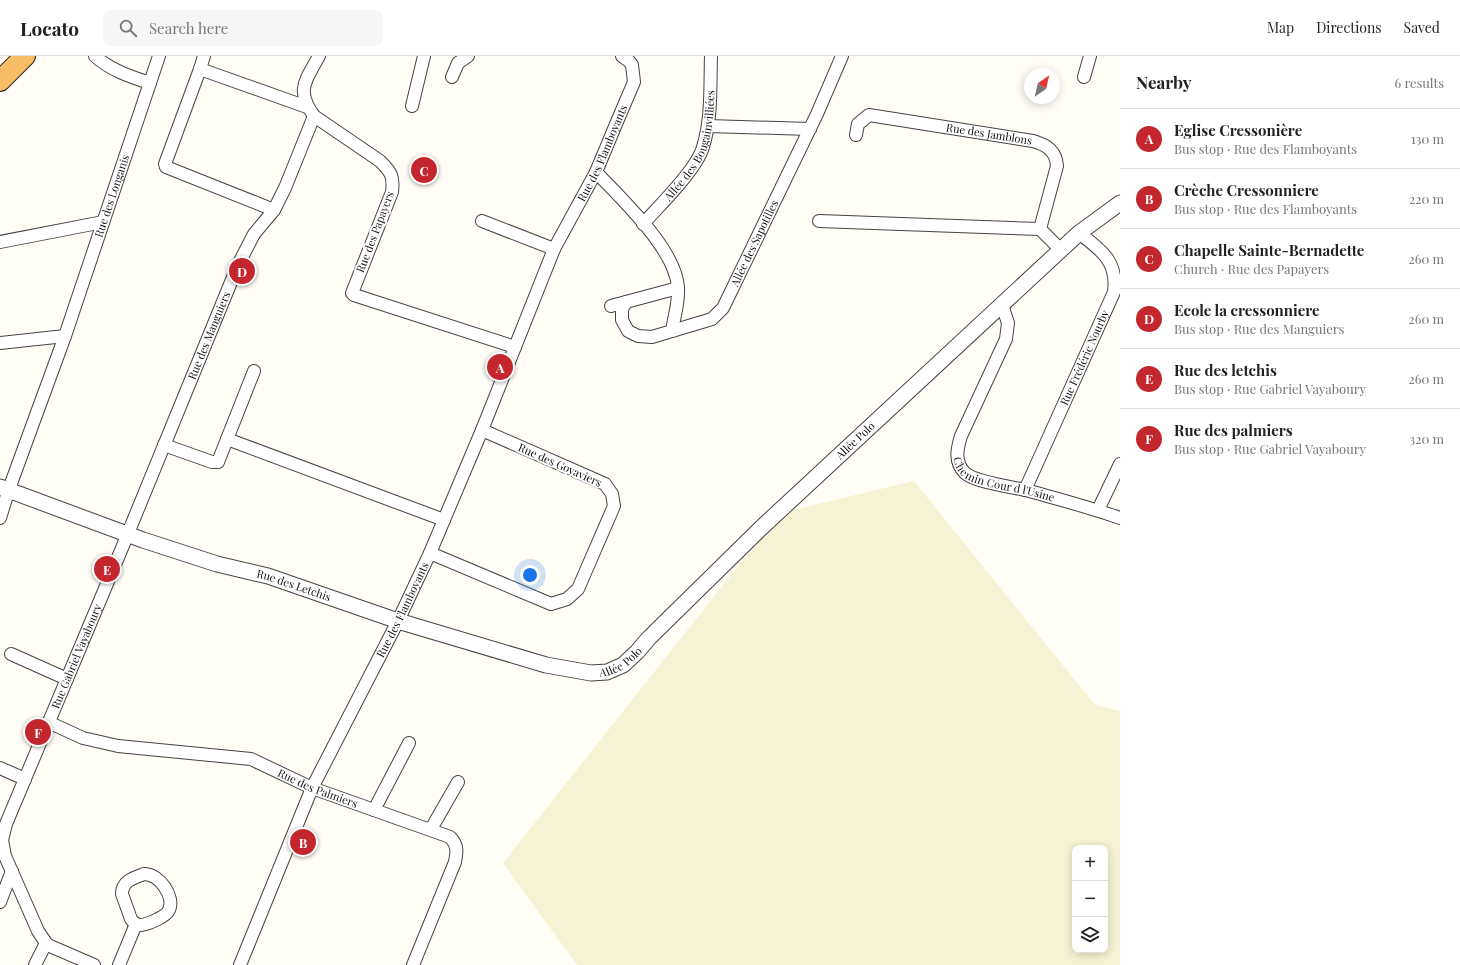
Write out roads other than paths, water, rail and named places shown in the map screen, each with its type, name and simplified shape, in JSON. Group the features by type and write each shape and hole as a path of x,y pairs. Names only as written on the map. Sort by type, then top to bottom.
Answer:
{"highway":[{"path":"0,81 25,56"}],"street":[{"path":"94,56 124,75 150,83"},
{"name":"Rue des Longanis","path":"0,518 4,488 65,336 159,56"},
{"path":"204,56 165,164 166,167 274,210"},
{"path":"311,111 304,98 303,89 319,56"},
{"path":"412,106 424,56"},
{"name":"Allée des Bougainvilliées","path":"643,224 691,169 703,149 710,117 711,56"},
{"name":"Allée des Sapotilles","path":"626,302 622,309 622,320 628,331 638,336 652,337 712,319 722,308 810,130 842,56"},
{"path":"1084,77 1090,56"},
{"path":"452,77 459,58"},
{"name":"Rue des Flamboyants","path":"240,965 312,788 398,621 430,552 482,430 554,249 596,172 634,82 633,70 628,58"},
{"name":"Rue des Papayers","path":"200,69 311,111 380,161 388,169 393,180 392,192 352,291 354,295 515,347"},
{"name":"Rue des Manguiers","path":"128,534 238,265 254,234 274,210 285,188 311,111"},
{"name":"Rue des Jamblons","path":"856,135 858,124 869,115 1033,141 1043,144 1052,151 1056,158 1057,166 1040,229"},
{"path":"708,126 810,130"},
{"path":"596,172 643,224 663,249 672,265 678,288 672,331"},
{"name":"Allée Polo","path":"591,673 607,672 623,665 761,528 1079,232 1120,203"},
{"path":"482,221 554,249"},
{"path":"819,221 1040,229 1061,250"},
{"path":"0,242 103,222"},
{"name":"Rue Frédéric Nourby","path":"1025,490 1114,292 1115,280 1113,269 1107,258 1097,247 1079,232"},
{"path":"611,306 678,288"},
{"name":"Chemin Cour d l'Usine","path":"1002,305 1008,323 1006,339 961,436 957,449 958,462 965,473 980,480 1025,490 1098,510 1120,518"},
{"path":"0,344 65,336"},
{"path":"164,445 218,462 254,371"},
{"name":"Rue des Goyaviers","path":"430,552 551,604 567,599 578,589 614,506 612,494 605,484 482,430"},
{"path":"227,439 444,520"},
{"path":"1098,510 1120,464"},
{"name":"Rue des Letchis","path":"4,488 128,534 217,564 268,576 398,621 536,663 591,673"},
{"name":"Rue Gabriel Vayaboury","path":"46,943 38,931 12,871 3,855 2,840 6,824 48,722 128,534"},
{"path":"11,654 67,679"},
{"name":"Rue des Palmiers","path":"48,722 83,738 118,746 251,759 312,788 450,837 456,843 457,852 455,862 413,965"},
{"path":"374,810 409,743"},
{"path":"0,768 25,778"},
{"path":"431,829 458,782"},
{"path":"0,902 12,871"},
{"path":"148,874 159,880 166,888 170,909 167,914 162,917 143,925 136,924 131,920 122,890 124,884 127,882 134,878 148,874"},
{"path":"119,965 136,924"},
{"path":"35,965 46,943 56,949 94,965"}],"place":[{"name":"Chapelle Sainte-Bernadette","path":"424,170"},
{"name":"Ecole la cressonniere","path":"242,271"},
{"name":"Eglise Cressonière","path":"500,367"},
{"name":"Rue des letchis","path":"107,569"},
{"name":"Rue des palmiers","path":"38,732"},
{"name":"Crèche Cressonniere","path":"303,842"}]}
